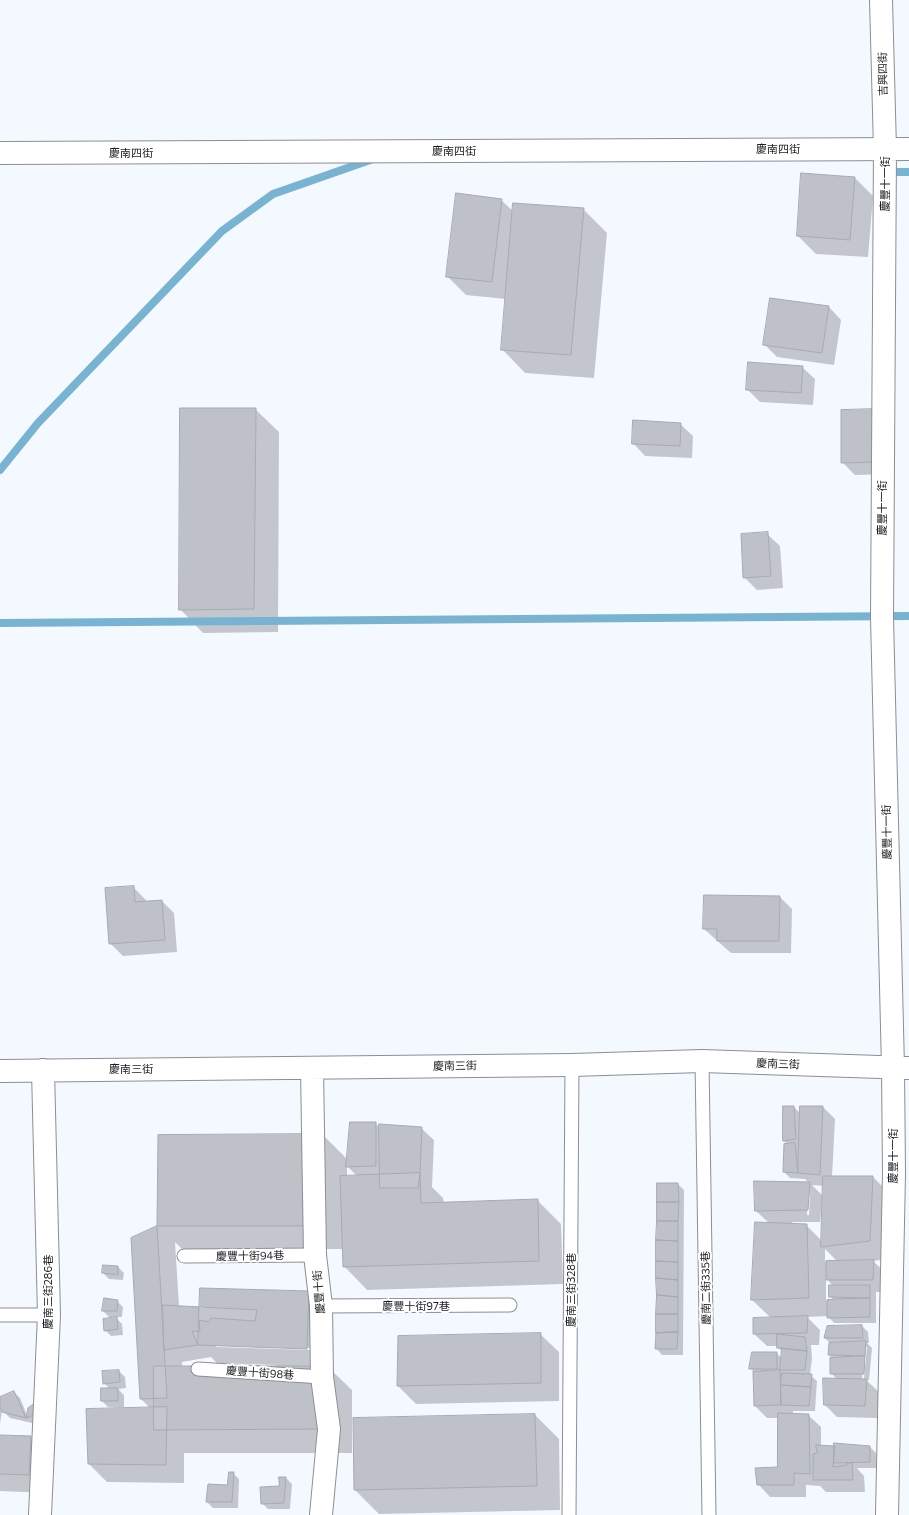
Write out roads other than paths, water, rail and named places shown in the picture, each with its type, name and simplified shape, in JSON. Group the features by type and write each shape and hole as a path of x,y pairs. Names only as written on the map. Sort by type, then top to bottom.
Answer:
{"street":[{"name":"吉興四街","path":"881,0 885,149"},
{"name":"慶豐十一街","path":"885,149 882,617 901,1068 894,1182 886,1515"},
{"name":"慶南四街","path":"0,153 909,149"},
{"name":"慶南三街","path":"0,1071 572,1065 702,1061 901,1068"},
{"name":"慶豐十街","path":"312,1068 315,1255 321,1306 322,1377 328,1430 321,1515"},
{"name":"慶南三街286巷","path":"40,1515 49,1315 43,1070"}],"lane":[{"name":"慶南二街335巷","path":"702,1061 709,1515"},
{"name":"慶南三街328巷","path":"569,1515 572,1065"},
{"name":"慶豐十街94巷","path":"184,1256 315,1255"},
{"name":"慶豐十街97巷","path":"321,1306 510,1305"},
{"path":"0,1315 49,1315"},
{"name":"慶豐十街98巷","path":"198,1369 322,1377"}],"waterway":[{"path":"0,470 38,423 222,231 273,194 373,159"},
{"path":"898,172 909,172"},
{"path":"0,623 909,616"}]}
